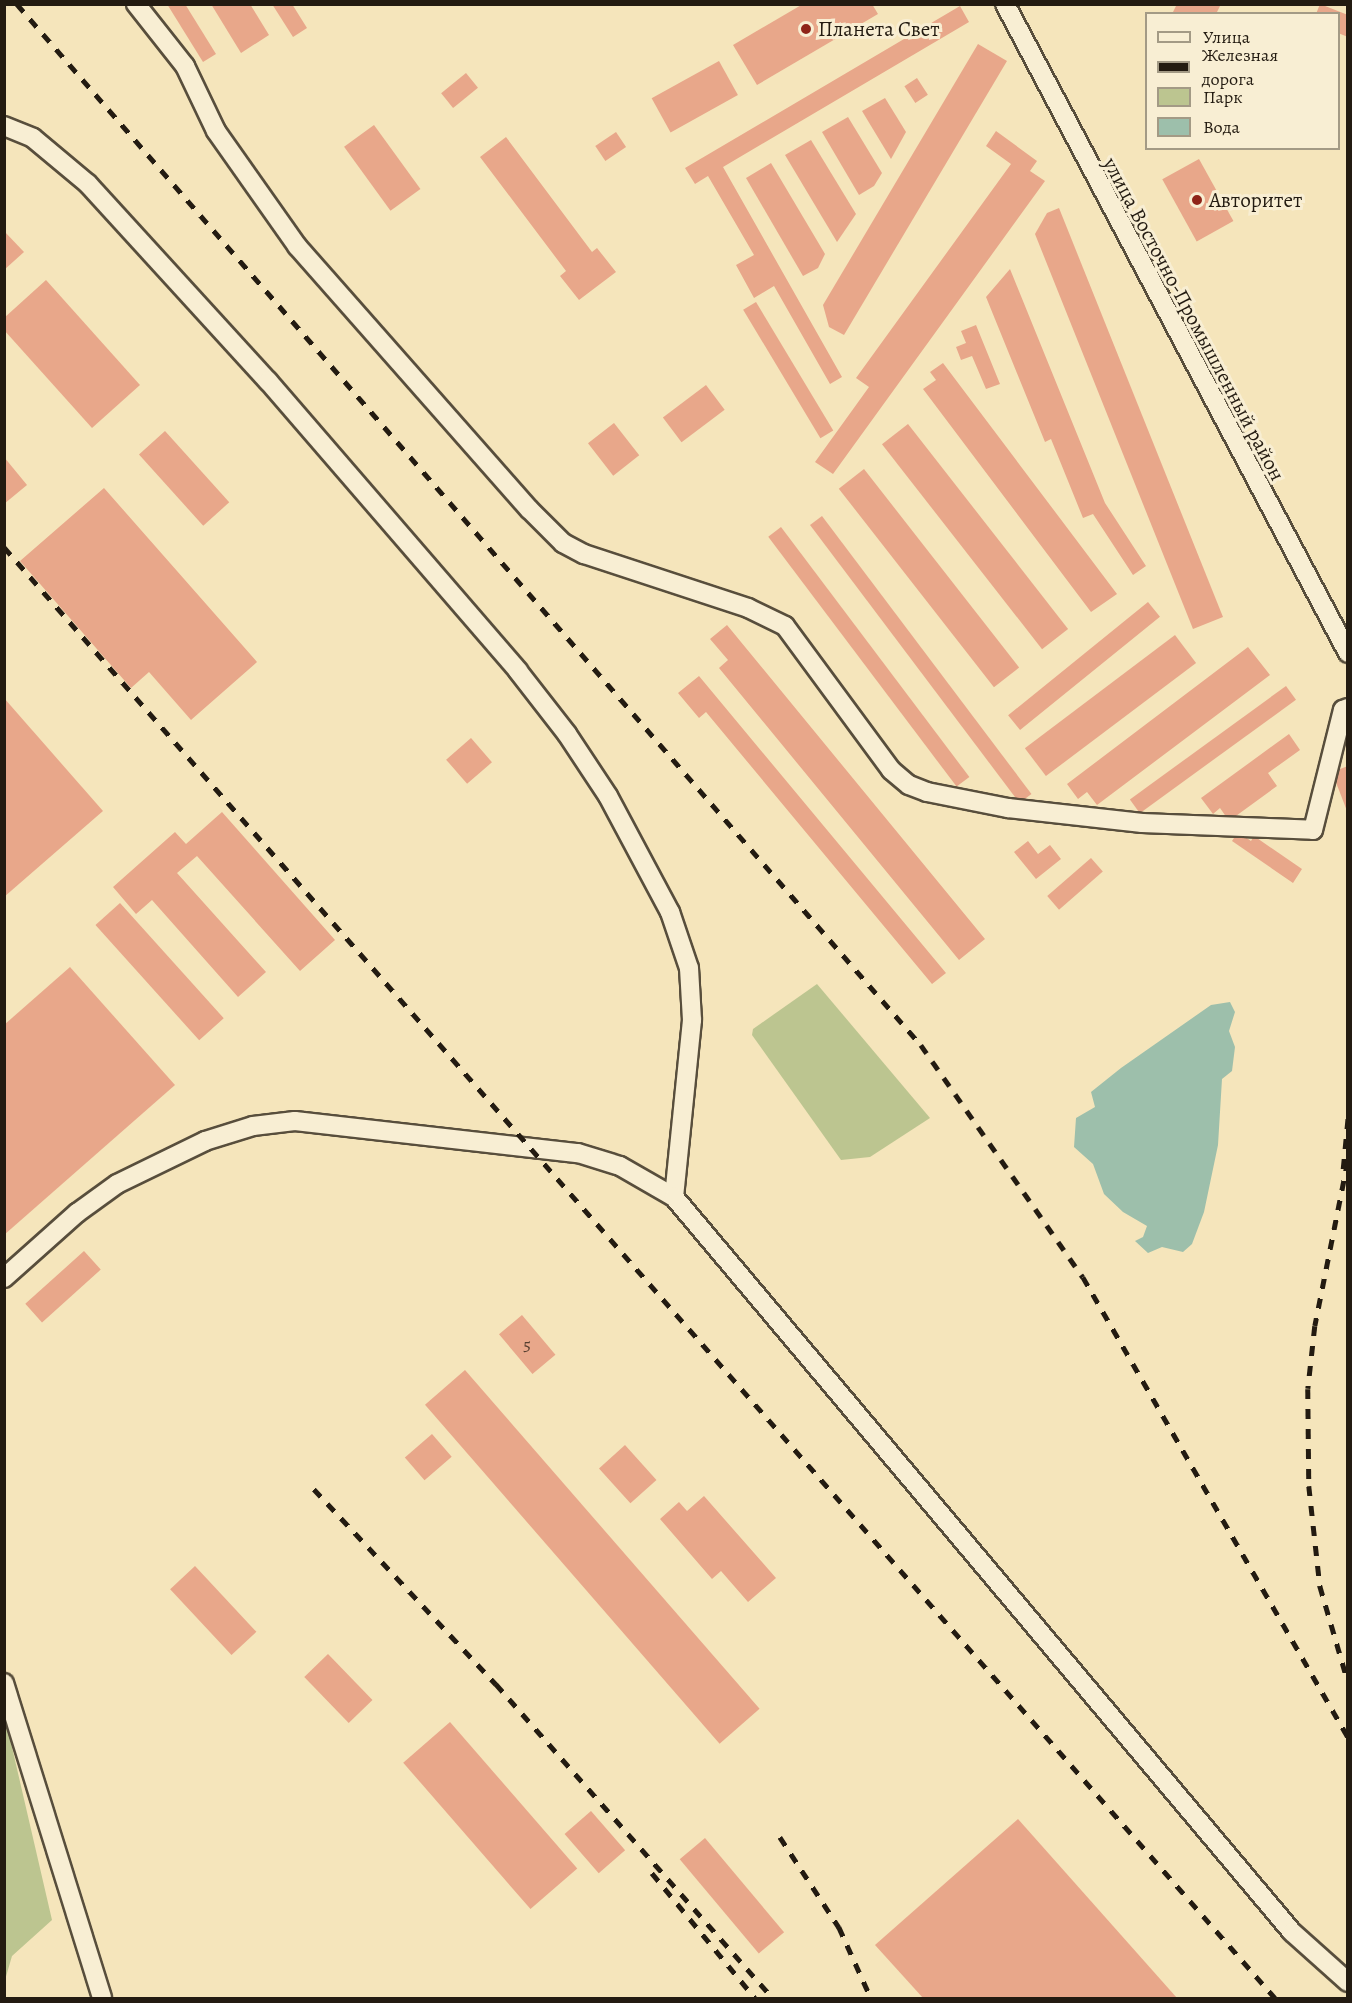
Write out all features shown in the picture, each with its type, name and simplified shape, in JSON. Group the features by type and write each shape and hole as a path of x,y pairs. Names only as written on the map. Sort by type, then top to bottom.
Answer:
{"street":[{"path":"136,4 185,66 216,131 297,246 529,509 563,543 584,554 748,608 785,626 891,770 909,785 927,792 1008,808 1142,823 1313,830 1343,710 1347,708"},
{"name":"улица Восточно-Промышленный район","path":"1005,4 1347,653"},
{"path":"4,126 33,138 88,184 260,372 518,671 567,734 608,796 670,912 689,968 692,1020 674,1197"},
{"path":"4,1278 77,1213 117,1184 205,1141 253,1126 296,1121 578,1153 620,1166 674,1197 1292,1932 1347,1982"},
{"path":"4,1683 102,1998"}],"green space":[{"path":"817,984 930,1118 870,1157 841,1160 752,1035 753,1029"},
{"path":"5,1717 52,1920 12,1956 5,1980"}],"water":[{"path":"1230,1002 1235,1012 1229,1031 1235,1047 1232,1071 1222,1079 1218,1145 1204,1212 1192,1244 1183,1252 1162,1247 1148,1253 1135,1241 1143,1237 1147,1226 1123,1212 1104,1194 1093,1164 1074,1147 1076,1118 1095,1107 1091,1092 1121,1068 1211,1005"}],"building":[{"path":"167,4 185,4 216,54 203,62"},
{"path":"211,4 250,4 269,35 241,53"},
{"path":"272,4 292,4 307,28 293,37"},
{"name":"Планета Свет","path":"803,4 872,4 878,14 757,85 733,45"},
{"path":"1177,4 1221,4 1217,12 1173,12"},
{"path":"1320,4 1348,15 1348,37 1340,34 1340,12 1317,12"},
{"path":"960,6 969,22 723,167 842,377 830,384 774,286 754,298 736,265 754,255 708,176 695,184 685,168"},
{"path":"978,44 1007,61 844,335 829,327 823,305"},
{"path":"719,61 738,95 671,132 652,98"},
{"path":"466,73 478,88 453,108 441,93"},
{"path":"917,78 928,95 915,103 904,86"},
{"path":"885,98 906,132 891,159 862,111"},
{"path":"848,117 882,173 874,186 859,195 822,132"},
{"path":"374,125 420,189 391,211 344,147"},
{"path":"996,131 1037,161 1030,171 1045,181 833,474 815,462 869,387 856,378 1011,164 986,146"},
{"path":"616,132 626,147 605,161 595,146"},
{"path":"506,137 592,252 597,248 616,272 579,300 560,276 566,271 480,157"},
{"path":"811,140 856,214 837,242 785,155"},
{"name":"Авторитет","path":"1199,159 1233,221 1197,241 1162,179"},
{"path":"771,163 825,254 818,268 803,276 746,178"},
{"path":"1059,208 1223,617 1193,629 1035,234 1047,213"},
{"path":"4,231 24,252 4,270"},
{"path":"1010,269 1105,503 1146,566 1133,575 1093,514 1083,518 1051,439 1045,442 986,297"},
{"path":"46,280 140,385 92,428 4,330 4,318"},
{"path":"756,302 833,431 820,438 743,310"},
{"path":"976,325 1000,384 986,389 972,356 961,360 956,347 966,343 961,331"},
{"path":"943,363 1117,594 1091,612 923,389 936,380 930,372"},
{"path":"706,385 725,410 682,442 663,417"},
{"path":"614,423 639,455 613,476 588,443"},
{"path":"908,424 1068,629 1042,649 882,444"},
{"path":"165,431 229,502 203,526 139,454"},
{"path":"4,457 27,485 4,504"},
{"path":"864,469 1019,668 994,687 839,489"},
{"path":"104,488 257,662 191,720 149,672 131,688 20,561"},
{"path":"822,516 1031,794 1019,803 810,525"},
{"path":"781,527 969,777 957,787 768,537"},
{"path":"1148,602 1160,617 1020,730 1008,715"},
{"path":"727,625 985,939 959,960 719,668 728,660 710,639"},
{"path":"1175,635 1196,663 1046,776 1025,748"},
{"path":"1248,647 1270,675 1097,805 1087,792 1078,799 1067,784"},
{"path":"699,676 946,973 932,984 706,712 699,718 678,693"},
{"path":"1286,686 1296,700 1140,813 1130,799"},
{"path":"4,698 103,811 4,897"},
{"path":"1289,734 1300,750 1268,773 1277,786 1229,821 1220,808 1213,814 1201,798"},
{"path":"471,738 492,762 467,784 446,760"},
{"path":"1348,766 1348,811 1347,811 1332,772"},
{"path":"222,812 335,940 300,971 197,856 177,873 266,972 238,997 152,900 136,914 113,887 175,832 186,844"},
{"path":"1238,832 1251,841 1254,836 1302,869 1293,883 1232,841"},
{"path":"1028,841 1038,854 1050,845 1061,859 1036,879 1014,852"},
{"path":"1091,858 1103,872 1059,910 1047,896"},
{"path":"120,903 224,1018 199,1040 95,925"},
{"path":"70,967 175,1085 4,1235 4,1025"},
{"path":"84,1251 101,1270 42,1322 25,1304"},
{"path":"522,1315 555,1355 532,1374 499,1334"},
{"path":"465,1370 760,1709 720,1744 425,1405"},
{"path":"432,1434 452,1457 425,1480 405,1458"},
{"path":"625,1445 656,1480 630,1503 599,1468"},
{"path":"704,1496 776,1578 748,1602 721,1571 712,1579 660,1519 679,1502 687,1511"},
{"path":"195,1566 256,1632 232,1655 170,1589"},
{"path":"328,1654 372,1700 349,1723 304,1677"},
{"path":"450,1722 577,1868 530,1909 403,1763"},
{"path":"591,1811 625,1850 599,1873 565,1834"},
{"path":"1018,1819 1177,1998 923,1998 875,1945"},
{"path":"705,1838 784,1932 759,1953 680,1859"}],"railway":[{"path":"17,4 921,1045 1083,1277 1348,1737"},
{"path":"4,547 1275,1998"},
{"path":"1343,1169 1348,1116"},
{"path":"1348,1161 1315,1326 1308,1389 1309,1486 1320,1586 1348,1682"},
{"path":"314,1489 496,1684 773,1998"},
{"path":"780,1837 839,1927 871,1998"},
{"path":"652,1873 755,1998"}],"place":[{"name":"Планета Свет","path":"806,29"},
{"name":"Авторитет","path":"1197,200"}]}
